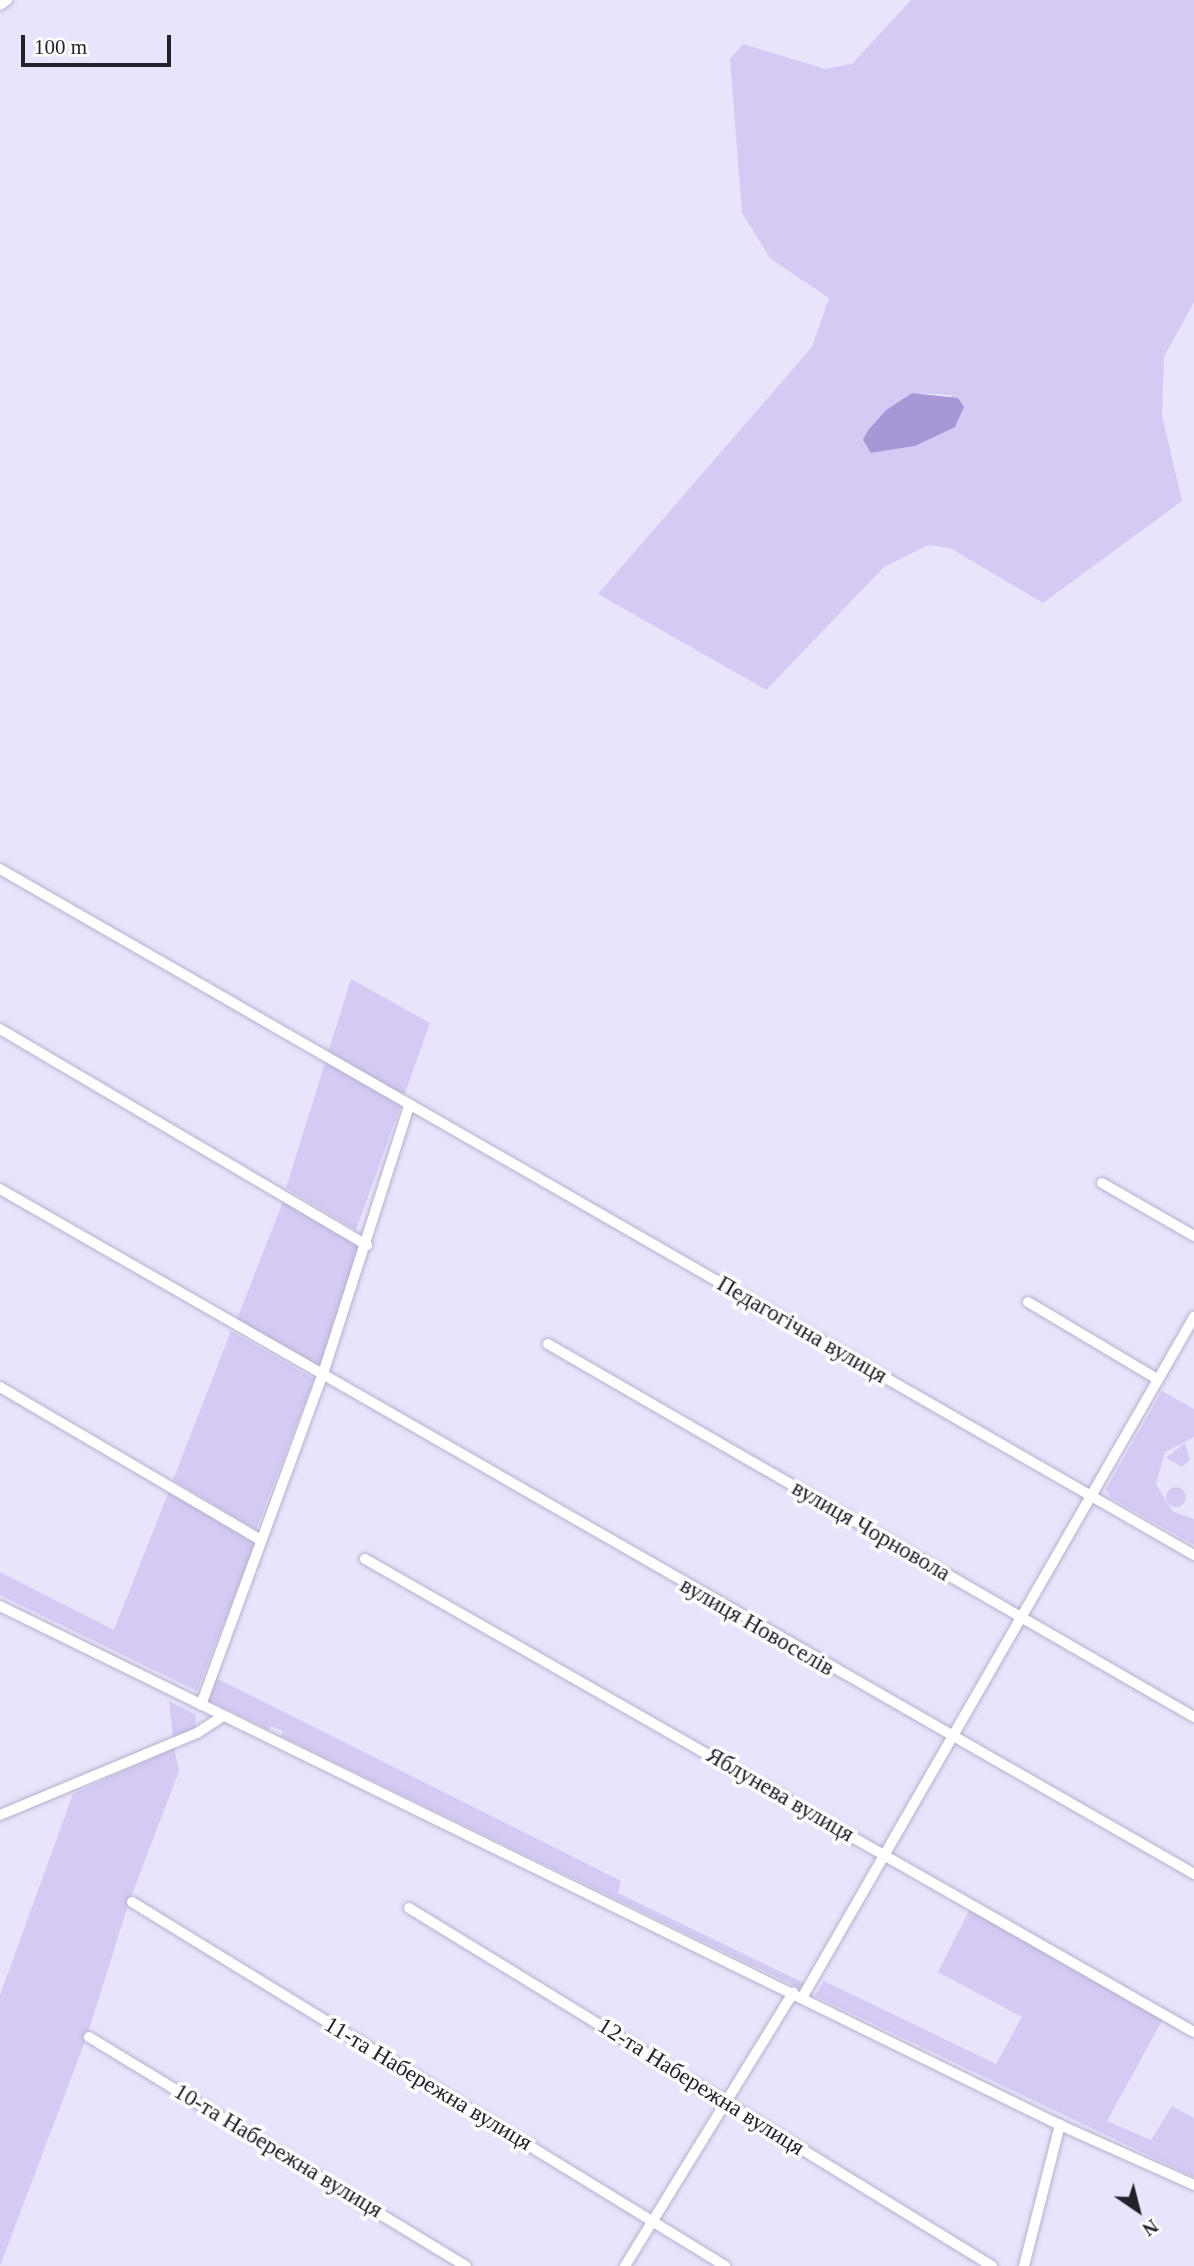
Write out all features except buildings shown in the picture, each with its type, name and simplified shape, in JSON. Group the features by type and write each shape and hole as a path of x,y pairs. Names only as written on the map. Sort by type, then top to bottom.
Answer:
{"street":[{"path":"0,5 7,0"},
{"name":"Педагогічна вулиця","path":"0,869 1194,1555"},
{"path":"0,1029 367,1245"},
{"path":"201,1705 322,1377 367,1245 409,1106"},
{"path":"1102,1183 1194,1236"},
{"name":"вулиця Новоселів","path":"0,1189 322,1377 1194,1874"},
{"path":"1028,1302 1157,1379"},
{"path":"625,2266 885,1855 1194,1317"},
{"name":"вулиця Чорновола","path":"548,1344 1194,1717"},
{"path":"0,1387 261,1540"},
{"name":"Яблунева вулиця","path":"365,1559 1194,2032"},
{"path":"0,1606 1060,2125 1194,2185"},
{"path":"0,1815 185,1739 223,1716"},
{"name":"11-та Набережна вулиця","path":"132,1902 725,2266"},
{"name":"12-та Набережна вулиця","path":"409,1908 992,2266"},
{"name":"10-та Набережна вулиця","path":"89,2037 466,2266"},
{"path":"1024,2266 1060,2125"}],"shaded area":[{"path":"911,0 1194,0 1194,302 1164,357 1162,415 1182,501 1043,603 950,548 928,545 884,567 766,690 598,594 812,347 829,298 771,259 742,213 730,59 743,44 825,69 852,64","holes":["912,393 952,395 915,446 871,453 868,429 886,410"]},
{"path":"912,393 958,398 964,407 955,427 915,446 871,453 863,440 868,430 886,410"},
{"path":"351,979 430,1023 356,1230 286,1188"},
{"path":"284,1199 362,1247 318,1369 237,1319"},
{"path":"231,1331 314,1379 256,1530 173,1480"},
{"path":"1162,1391 1194,1409 1194,1437 1165,1452 1156,1484 1173,1512 1194,1519 1194,1545 1111,1498 1106,1489"},
{"path":"1185,1443 1190,1460 1182,1467 1166,1458"},
{"path":"1176,1487 1183,1490 1186,1497 1183,1504 1176,1507 1169,1504 1166,1497 1169,1490"},
{"path":"169,1491 255,1544 197,1691 0,1595 0,1572 114,1630"},
{"path":"216,1678 621,1881 618,1893 804,1983 801,1989 281,1736 283,1731 271,1726 269,1730 208,1700"},
{"path":"169,1701 196,1715 195,1729 173,1738"},
{"path":"174,1748 179,1771 128,1905 87,2036 0,2266 0,1995 73,1794"},
{"path":"970,1909 1163,2019 1107,2121 1151,2140 1172,2106 1194,2118 1194,2177 815,1996 824,1981 996,2064 1022,2017 938,1972"}]}
